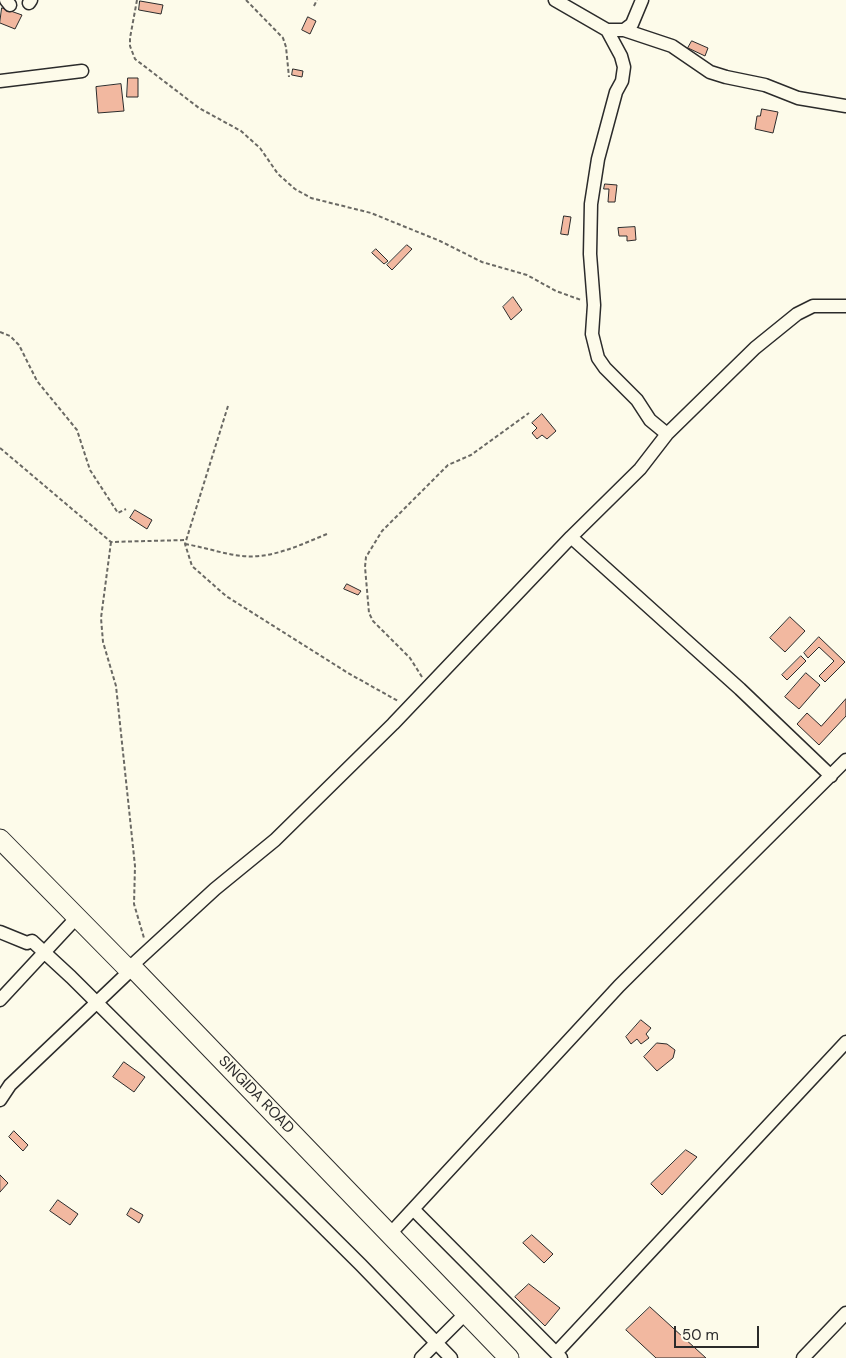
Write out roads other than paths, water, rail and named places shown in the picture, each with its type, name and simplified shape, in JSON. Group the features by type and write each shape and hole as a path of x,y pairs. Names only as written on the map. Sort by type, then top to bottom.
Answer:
{"highway":[{"name":"SINGIDA ROAD","path":"0,839 131,968 509,1358"}],"street":[{"path":"555,0 607,30 624,30 672,46 710,72 766,85 798,98 846,106"},
{"path":"624,30 632,24 642,0"},
{"path":"607,30 622,56 624,67 598,159 591,204 590,254 594,305 592,334 598,358 637,400 650,420 666,434"},
{"path":"0,81 82,71"},
{"path":"0,1100 10,1085 99,1003 148,950 216,889 275,840 409,707 571,537 640,469 666,434 755,348 797,314 813,306 846,306"},
{"path":"571,537 740,689 831,776"},
{"path":"390,1234 619,986 846,760"},
{"path":"0,1000 78,916"},
{"path":"0,932 27,943 32,941 44,951 99,1003 451,1358"},
{"path":"413,1209 559,1355 846,1042"},
{"path":"421,1358 466,1313"},
{"path":"804,1358 846,1314"}]}
